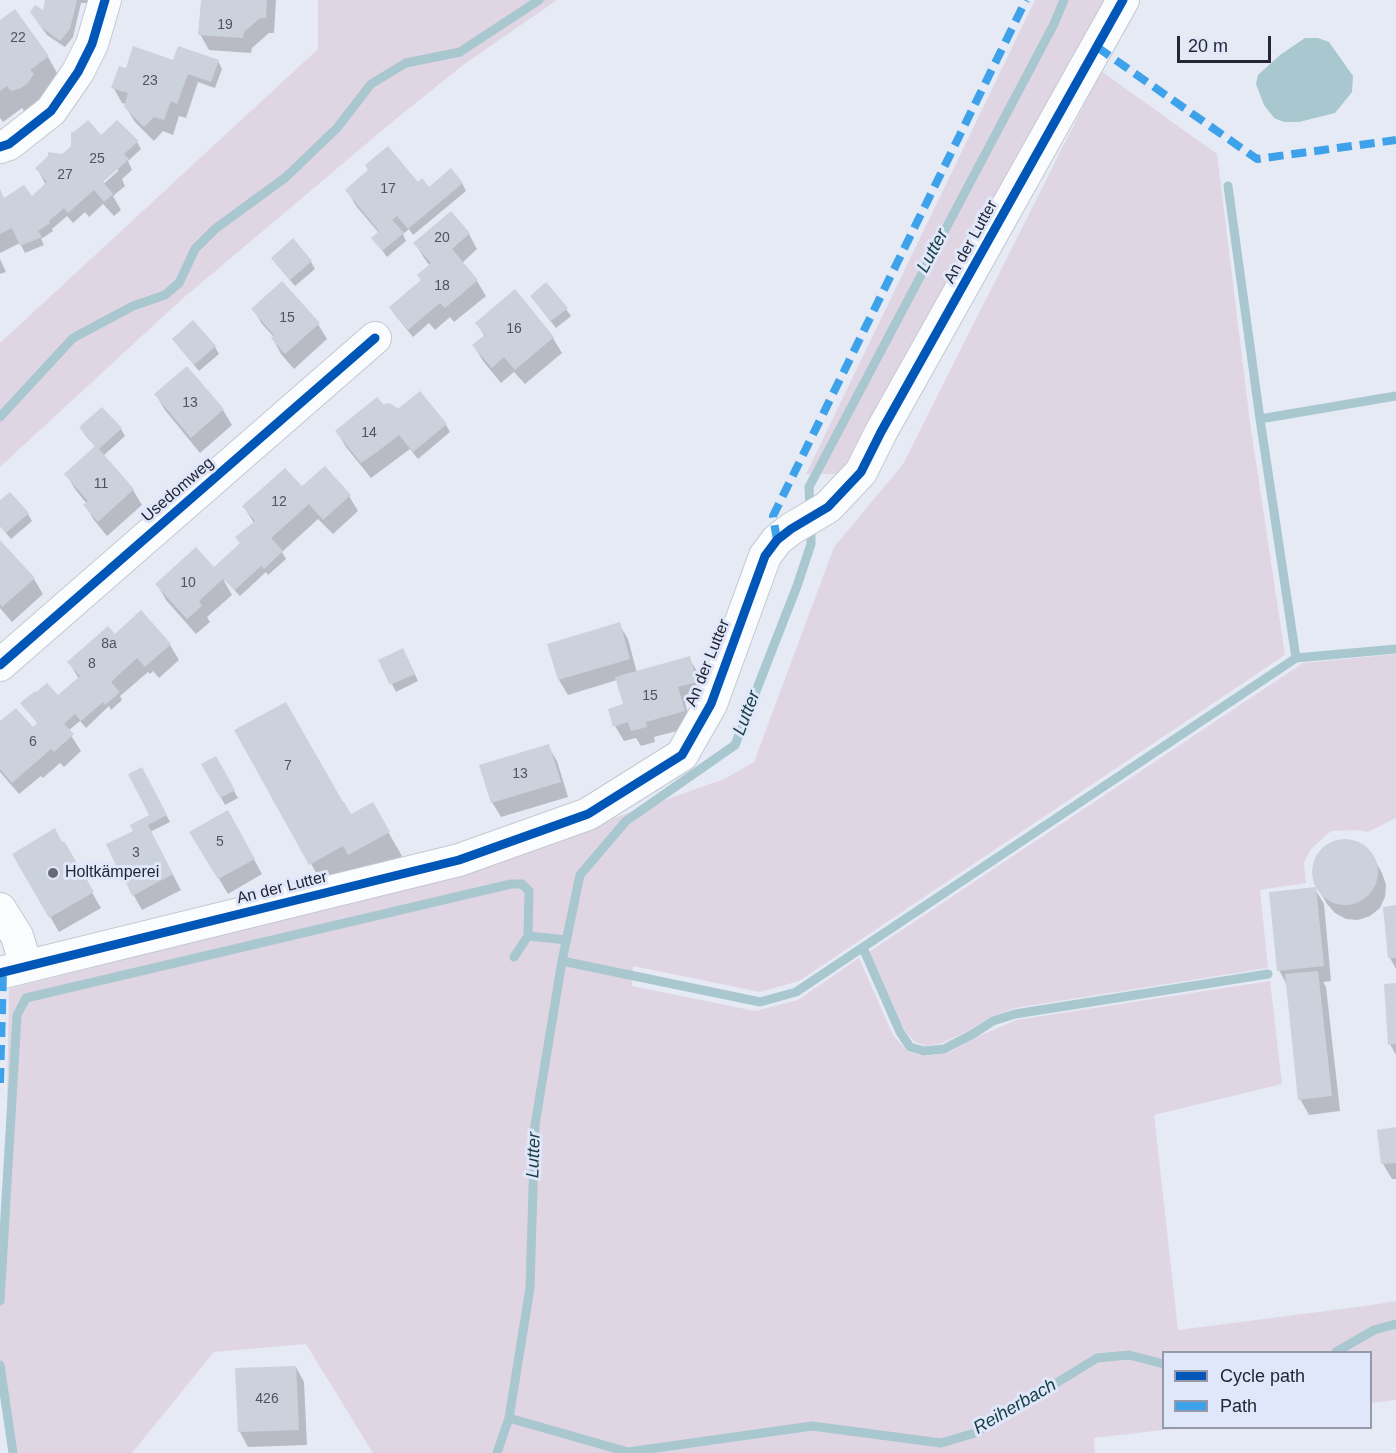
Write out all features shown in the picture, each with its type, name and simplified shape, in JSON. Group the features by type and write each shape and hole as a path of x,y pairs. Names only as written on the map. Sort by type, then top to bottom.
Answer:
{"street":[{"path":"0,147 9,144 51,111 78,72 92,44 105,0"},
{"name":"An der Lutter","path":"13,969 459,860 588,814 682,754 711,704 765,556 777,540 791,529 828,507 861,472 1123,0"},
{"name":"Usedomweg","path":"0,665 375,338"},
{"path":"0,909 17,936 13,969"}],"shaded area":[{"path":"318,0 557,0 463,65 391,123 181,300 0,467 0,343 318,49"},
{"path":"1035,0 1104,0 848,474 806,474"},
{"path":"1101,71 1217,154 1250,422 1285,655 799,981 760,992 633,966 632,986 755,1011 798,1000 859,958 893,1035 908,1052 926,1056 948,1053 1016,1020 1270,981 1282,1084 1154,1115 1178,1330 1396,1301 1396,1400 1372,1403 1372,1351 1162,1351 1162,1429 1171,1429 1094,1438 1095,1453 373,1453 306,1344 214,1352 132,1453 13,1453 0,1393 0,1229 6,1159 9,989 463,872 724,779 754,762 834,547 903,464"},
{"path":"1396,654 1396,818 1368,832 1331,831 1311,849 1304,863 1306,883 1260,890 1268,968 1015,1008 991,1017 942,1043 926,1046 915,1042 905,1031 869,952 1303,663"}],"water":[{"path":"1305,38 1318,38 1329,42 1353,76 1352,92 1335,113 1299,122 1284,122 1274,118 1264,105 1256,84 1258,75 1280,55"}],"building":[{"path":"45,0 77,0 70,29 60,41 41,27 30,12 35,5 43,10"},
{"path":"201,0 267,0 266,18 260,18 244,32 243,38 198,35"},
{"path":"15,9 49,56 30,70 34,74 21,88 11,91 7,86 0,91 0,20"},
{"path":"133,46 173,60 178,46 219,60 211,82 188,74 177,104 171,101 164,120 154,117 144,127 124,107 128,93 111,88 119,66 126,68"},
{"path":"88,120 101,135 117,120 139,141 124,154 129,159 103,182 113,194 104,202 94,190 68,213 64,208 49,221 50,223 38,231 42,237 20,246 12,228 0,234 0,189 4,198 24,185 32,196 47,182 35,168 48,156 48,152 62,154 67,150 71,146 71,132"},
{"path":"388,146 418,182 422,178 429,187 451,168 463,183 408,229 397,216 392,220 404,233 382,251 371,238 379,231 345,190 368,170 365,165"},
{"path":"451,211 470,233 452,249 478,280 445,308 440,303 408,330 389,307 421,280 417,275 431,263 413,243"},
{"path":"293,238 312,261 290,280 271,258"},
{"path":"282,281 320,323 285,354 271,338 274,335 251,309"},
{"path":"546,282 568,308 551,321 530,296"},
{"path":"515,289 554,337 515,370 504,357 492,368 472,345 485,335 475,323"},
{"path":"193,320 216,346 194,365 172,339"},
{"path":"187,366 224,409 191,438 154,394"},
{"path":"420,391 447,424 413,452 399,435 361,463 335,431 377,397 384,405 392,404 399,408"},
{"path":"102,407 122,428 99,449 134,489 98,522 83,505 88,501 64,474 95,446 79,427"},
{"path":"325,466 351,495 323,520 309,504 271,538 283,551 264,569 261,566 235,590 223,579 199,601 202,606 187,619 155,584 196,547 214,567 240,543 235,537 255,521 242,506 285,468 302,486"},
{"path":"10,492 29,513 6,533 0,526 0,500"},
{"path":"0,540 35,578 2,607 0,604"},
{"path":"141,610 171,644 145,667 137,658 111,682 120,692 105,705 103,702 81,721 75,714 64,724 74,734 54,752 51,749 12,783 0,769 0,721 16,708 33,727 37,723 20,703 47,683 58,695 80,676 67,662 108,626 115,634"},
{"path":"620,622 630,659 558,680 547,644"},
{"path":"403,648 415,674 390,685 378,660"},
{"path":"690,656 697,682 678,687 685,711 646,722 647,727 631,731 628,722 613,727 608,709 623,704 615,677"},
{"path":"286,702 351,814 373,802 390,832 348,855 343,846 309,865 234,730"},
{"path":"549,744 561,782 491,803 479,765"},
{"path":"216,756 235,790 220,798 201,764"},
{"path":"142,767 167,815 148,825 173,874 132,896 106,844 133,831 130,825 149,815 128,774"},
{"path":"228,810 255,859 218,879 189,832"},
{"name":"Holtkämperei","path":"55,828 94,892 49,918 12,854"},
{"path":"1345,839 1357,842 1368,849 1375,860 1378,872 1375,884 1368,895 1357,902 1345,905 1333,902 1322,895 1315,884 1312,872 1315,860 1322,849 1333,842"},
{"path":"1316,887 1324,966 1277,971 1269,892"},
{"path":"1396,905 1396,958 1388,958 1383,907"},
{"path":"1318,971 1332,1096 1298,1100 1285,974"},
{"path":"1396,983 1396,1044 1388,1045 1384,984"},
{"path":"1396,1127 1396,1163 1381,1164 1377,1130"},
{"path":"296,1366 299,1430 238,1432 235,1368"}],"waterway":[{"path":"0,417 73,338 133,306 165,295 179,283 195,249 215,229 286,177 337,128 371,84 406,63 460,52 539,0"},
{"name":"Lutter","path":"810,511 809,487 1054,24 1064,0"},
{"path":"1228,186 1296,658"},
{"path":"1260,419 1396,396"},
{"name":"Lutter","path":"497,1453 509,1418 530,1288 535,1125 562,961 580,875 626,821 735,745 797,586 811,544 811,525"},
{"path":"562,961 760,1002 796,992 1296,658 1396,649"},
{"path":"0,1301 17,1015 26,998 511,884 522,884 529,891 528,936 514,957"},
{"path":"528,936 567,940"},
{"path":"863,948 900,1032 910,1047 924,1051 944,1049 993,1021 1015,1014 1268,974"},
{"name":"Reiherbach","path":"1338,1351 1374,1330 1396,1324"},
{"name":"Reiherbach","path":"509,1418 628,1452 812,1426 941,1443 975,1433 1097,1358 1129,1355 1162,1363"},
{"path":"0,1365 13,1453"}],"marked path":[{"path":"777,540 773,516 1026,0"},
{"path":"1097,47 1257,159 1396,140"},
{"path":"0,1083 3,972"}],"cycle path":[{"path":"0,147 9,144 51,111 78,72 92,44 105,0"},
{"path":"0,973 459,860 588,814 682,755 711,704 765,556 777,540 791,529 828,507 861,472 881,432 1123,0"},
{"path":"0,665 375,338"}],"place":[{"name":"Holtkämperei","path":"53,873"}]}
